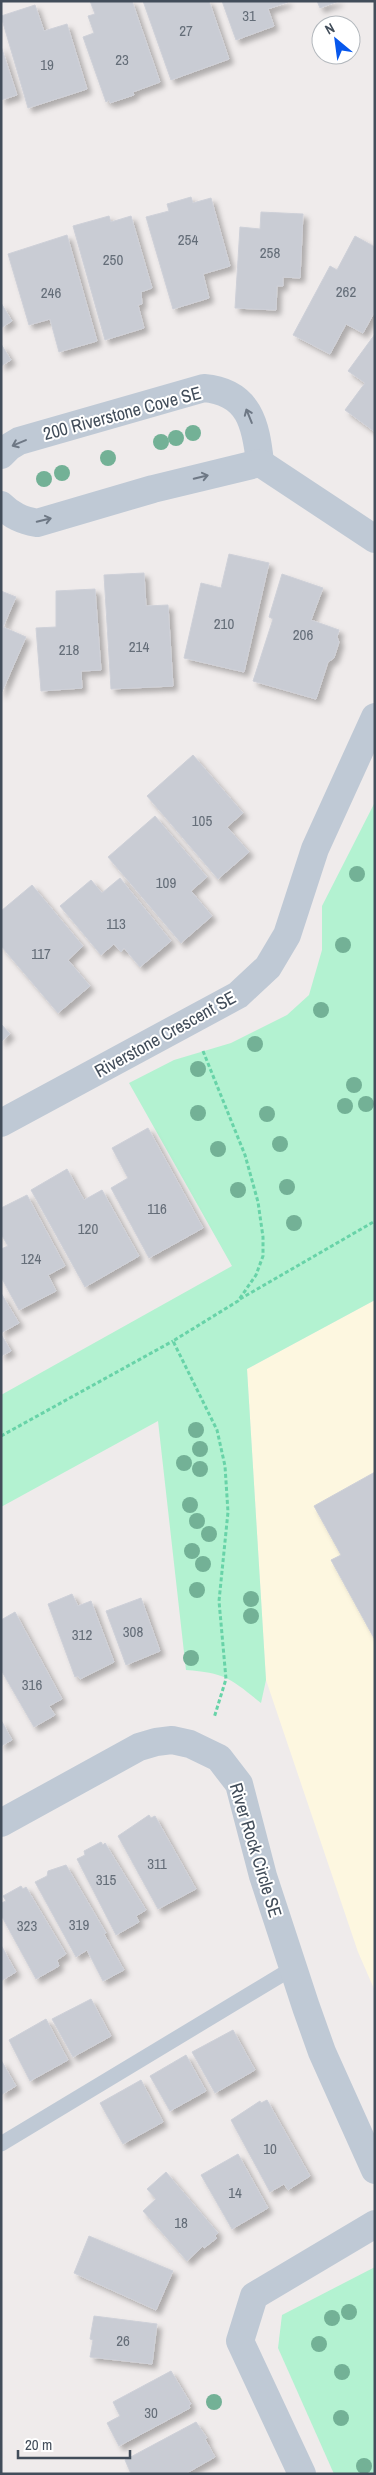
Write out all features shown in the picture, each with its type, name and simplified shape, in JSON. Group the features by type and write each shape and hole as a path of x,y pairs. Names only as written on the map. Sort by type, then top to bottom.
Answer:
{"street":[{"name":"200 Riverstone Cove SE","path":"1,455 19,441 204,388 222,390 246,408 257,437 260,463"},
{"path":"1,505 16,517 37,522 153,489 260,463 375,539"},
{"name":"Riverstone Crescent SE","path":"1,1123 238,995 268,968 287,935 315,850 375,717"},
{"name":"River Rock Circle SE","path":"1,1823 139,1747 172,1740 204,1749 219,1758 239,1784 263,1876 322,2052 375,2170"},
{"path":"302,2474 240,2340 254,2296 375,2224"}],"lane":[{"path":"1,2144 293,1968"}],"path":[{"path":"190,1020 246,1155 258,1202 263,1237 263,1256 256,1275 238,1300"},
{"path":"1,1436 173,1342 238,1300 375,1222"},
{"path":"173,1342 217,1430 225,1466 228,1512 219,1601 226,1679 204,1749"}],"shaded area":[{"path":"375,1300 375,1991 358,1952 266,1680 247,1369"}],"green space":[{"path":"375,802 375,1300 247,1369 266,1680 261,1703 235,1683 219,1675 186,1670 158,1421 1,1507 1,1395 232,1266 129,1083 174,1060 231,1043 287,1015 309,995 322,950 322,906"},
{"path":"375,2267 375,2474 334,2474 278,2348 282,2315"}],"building":[{"path":"90,1 132,1 160,82 133,92 134,95 110,103 109,100 106,102 83,37 94,33 88,16 95,14"},
{"path":"143,1 209,1 229,59 171,80"},
{"path":"222,1 288,2 268,9 274,26 236,40"},
{"path":"317,1 339,1 320,8"},
{"path":"35,5 44,31 67,24 87,89 28,108 1,16"},
{"path":"1,46 17,95 1,100"},
{"path":"191,197 193,203 211,198 230,266 203,274 209,298 173,309 146,217 169,211 167,204"},
{"path":"261,212 303,214 300,278 283,277 283,286 277,286 276,310 235,308 240,227 260,229"},
{"path":"109,216 111,222 131,216 152,288 141,292 142,304 138,305 144,328 105,340 73,226"},
{"path":"67,235 97,341 59,352 50,319 29,325 8,254"},
{"path":"355,236 375,247 375,311 363,333 346,324 330,354 293,335 330,266 337,270"},
{"path":"1,303 12,321 1,328"},
{"path":"375,334 375,432 345,410 365,383 348,371"},
{"path":"1,344 11,360 1,366"},
{"path":"229,554 269,563 244,672 184,658 201,583 221,588"},
{"path":"144,573 146,606 168,605 173,686 111,689 104,575"},
{"path":"282,574 323,588 311,620 339,630 337,637 339,642 334,658 328,662 316,699 253,681 273,619 269,617"},
{"path":"95,589 101,670 81,671 82,688 41,691 36,628 56,627 56,591"},
{"path":"1,591 16,597 3,627 26,637 1,694"},
{"path":"193,755 243,813 227,827 249,852 218,879 147,796"},
{"path":"155,816 207,877 191,891 212,916 181,943 108,857"},
{"path":"120,878 171,941 140,967 124,948 121,952 114,944 101,955 60,906 91,880 102,893"},
{"path":"32,885 83,946 68,960 90,986 58,1013 1,946 1,911"},
{"path":"1,1024 10,1034 1,1042"},
{"path":"148,1128 203,1228 149,1258 111,1188 128,1178 112,1148"},
{"path":"67,1169 84,1200 102,1190 139,1256 85,1287 31,1190"},
{"path":"27,1195 65,1266 48,1275 56,1291 19,1310 1,1277 1,1249 8,1246 1,1234 1,1208"},
{"path":"1,1293 19,1323 1,1333"},
{"path":"1,1334 11,1351 1,1356"},
{"path":"375,1472 375,1640 331,1560 341,1555 314,1506"},
{"path":"72,1594 78,1606 91,1601 114,1662 80,1679 78,1676 75,1677 48,1604"},
{"path":"141,1598 160,1651 126,1665 106,1611"},
{"path":"15,1612 62,1699 49,1706 55,1715 34,1727 1,1670 1,1620"},
{"path":"1,1720 12,1740 1,1746"},
{"path":"149,1815 151,1818 155,1816 196,1889 158,1909 118,1836"},
{"path":"101,1842 103,1845 105,1843 146,1910 136,1916 139,1922 116,1935 77,1859 85,1855 84,1851"},
{"path":"66,1865 106,1933 104,1934 124,1970 103,1981 87,1950 76,1957 35,1882 47,1876 48,1871"},
{"path":"21,1886 23,1889 26,1887 66,1954 57,1960 59,1966 36,1979 1,1915 1,1903 6,1901 3,1896"},
{"path":"1,1945 16,1972 1,1981"},
{"path":"91,1999 111,2036 73,2057 52,2019"},
{"path":"46,2019 68,2060 30,2081 9,2040"},
{"path":"233,2030 255,2070 215,2093 192,2052"},
{"path":"186,2055 206,2091 170,2111 150,2076"},
{"path":"1,2060 16,2086 1,2095"},
{"path":"141,2080 163,2122 123,2144 100,2103"},
{"path":"267,2100 310,2176 288,2190 284,2184 270,2192 231,2120 260,2101 261,2103"},
{"path":"238,2154 268,2208 232,2229 201,2175"},
{"path":"166,2172 218,2233 215,2236 217,2238 204,2248 203,2246 187,2261 143,2211 156,2199 147,2189"},
{"path":"89,2236 173,2271 156,2310 74,2273"},
{"path":"94,2316 157,2324 152,2364 90,2357 93,2340 90,2339"},
{"path":"171,2371 191,2404 189,2405 190,2408 119,2446 107,2423 120,2416 113,2402"},
{"path":"196,2422 207,2438 205,2439 215,2457 185,2474 131,2474 125,2460"}]}
